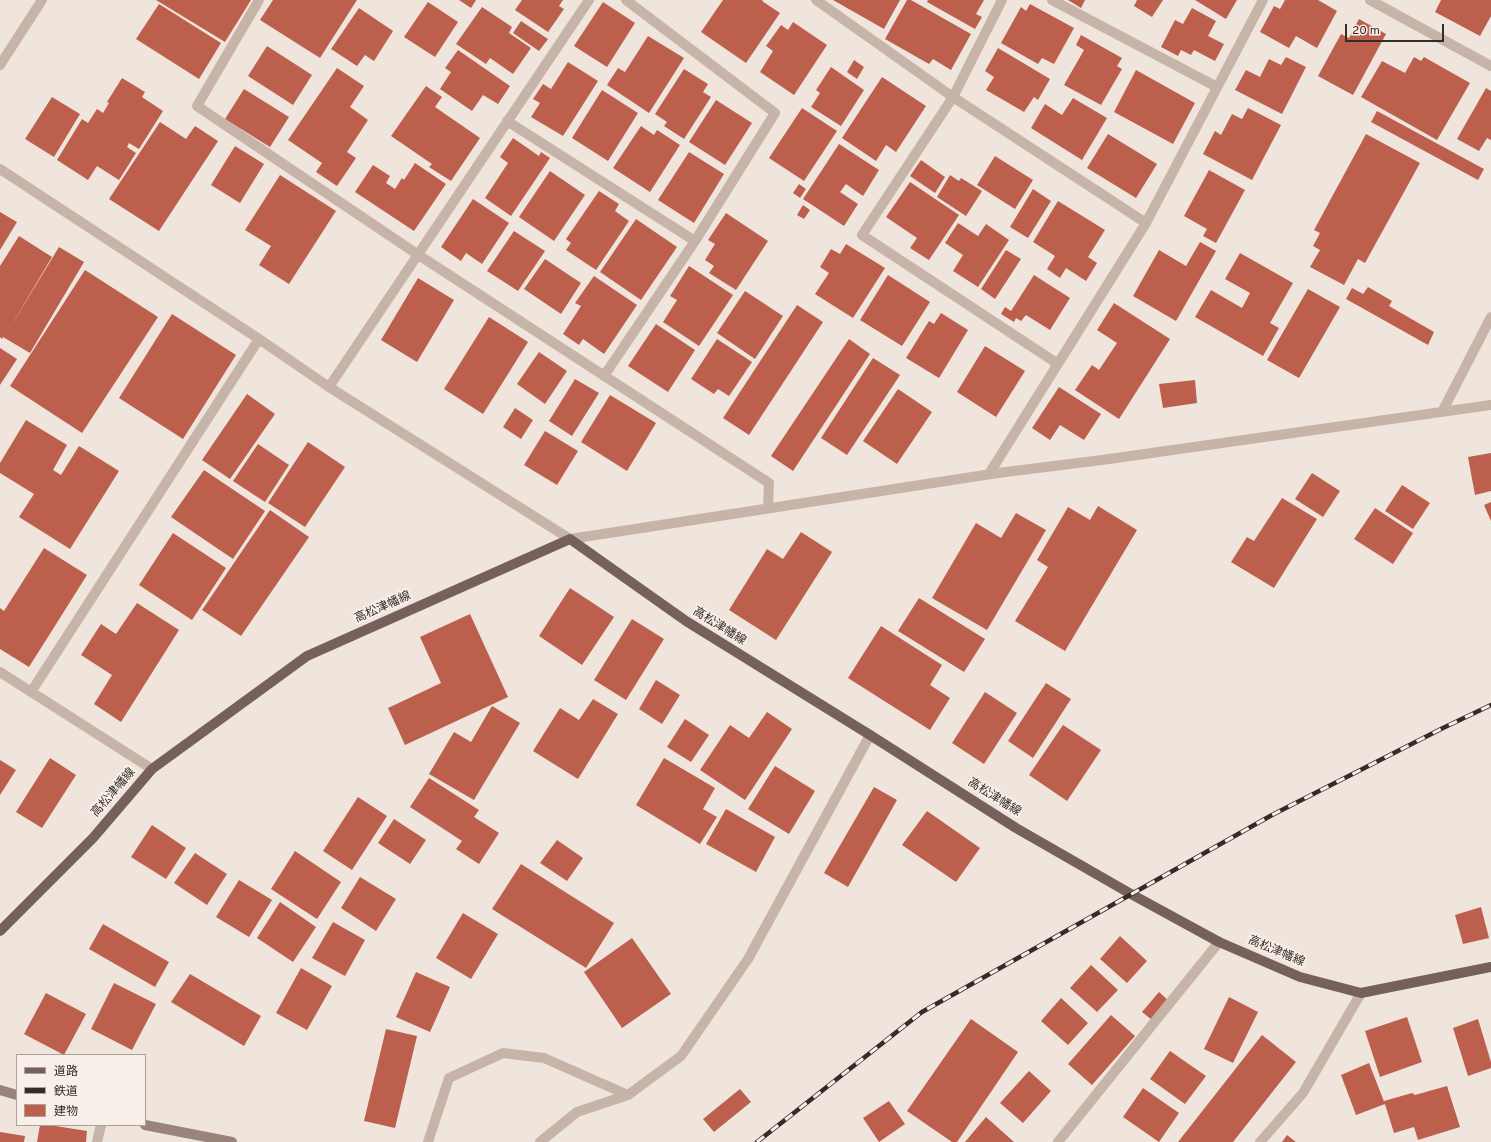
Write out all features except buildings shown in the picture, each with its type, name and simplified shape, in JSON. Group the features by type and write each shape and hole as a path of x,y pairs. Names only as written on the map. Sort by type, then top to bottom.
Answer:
{"main road":[{"name":"高松津幡線","path":"0,931 93,838 152,769 308,656 570,539 686,621 870,735 1016,828 1131,894 1219,942 1300,977 1360,993 1491,967"},
{"path":"0,1090 16,1095"},
{"path":"146,1125 232,1142"}],"street":[{"path":"0,65 42,0"},
{"path":"259,0 197,106 417,254 769,483 768,508"},
{"path":"329,387 589,0"},
{"path":"604,376 695,240 775,113 626,0"},
{"path":"816,0 953,97 1146,223"},
{"path":"1002,0 953,97 862,235 1058,364"},
{"path":"1052,0 1217,87"},
{"path":"989,474 1146,223 1263,0"},
{"path":"1370,0 1491,66"},
{"path":"507,121 695,240"},
{"path":"0,169 329,387 570,539 989,474 1491,405"},
{"path":"1442,412 1491,317"},
{"path":"31,692 259,340"},
{"path":"0,672 152,769"},
{"path":"540,1142 577,1112 628,1094 680,1056 748,959 870,735"},
{"path":"1058,1142 1219,942"},
{"path":"1260,1142 1303,1093 1360,993"},
{"path":"428,1142 449,1078 504,1053 544,1058 628,1094"},
{"path":"97,1142 101,1126"}],"railway":[{"path":"757,1142 922,1012 1272,815 1491,705"}]}
